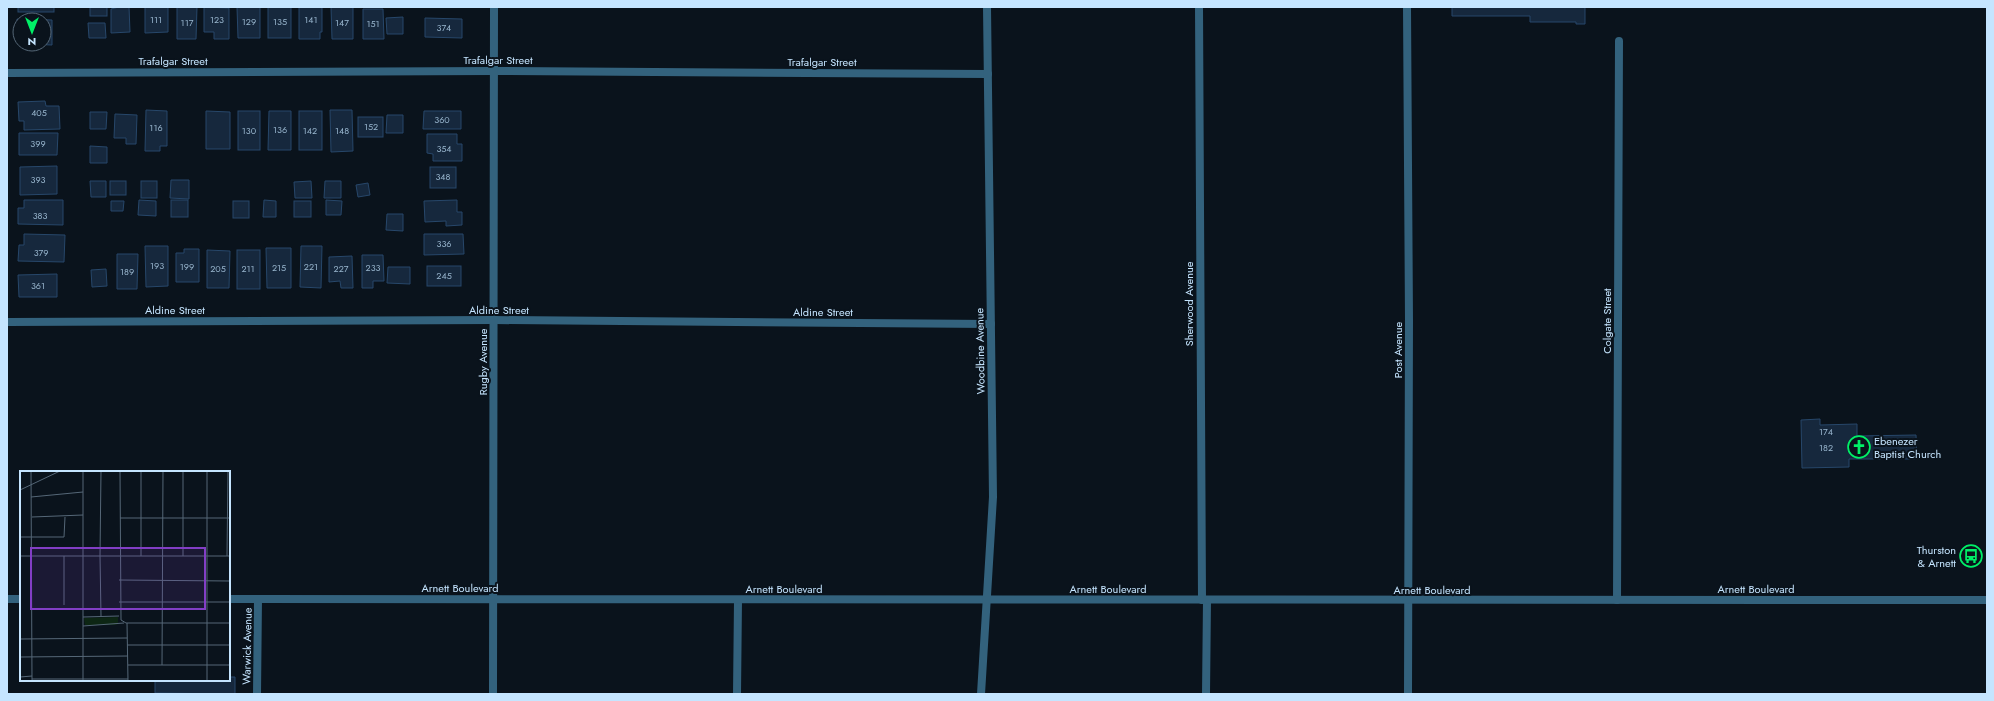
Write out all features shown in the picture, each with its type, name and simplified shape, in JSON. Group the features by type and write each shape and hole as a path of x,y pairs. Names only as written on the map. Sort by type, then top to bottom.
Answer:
{"street":[{"name":"Rugby Avenue","path":"493,694 494,7"},
{"name":"Woodbine Avenue","path":"981,694 992,497 987,7"},
{"name":"Sherwood Avenue","path":"1199,7 1206,694"},
{"name":"Post Avenue","path":"1406,7 1409,601 1408,694"},
{"name":"Colgate Street","path":"1617,600 1619,41"},
{"name":"Trafalgar Street","path":"7,73 494,71 988,74"},
{"name":"Aldine Street","path":"7,322 494,320 991,324"},
{"path":"7,599 20,599"},
{"name":"Arnett Boulevard","path":"230,599 1409,601 1987,600"},
{"name":"Warwick Avenue","path":"257,694 258,599"},
{"path":"736,694 738,600"}],"building":[{"path":"18,7 54,7 54,12 18,12"},
{"path":"90,7 107,7 107,16 90,16"},
{"path":"129,7 130,32 111,33 111,9"},
{"path":"145,7 168,7 168,32 145,33"},
{"path":"177,7 197,7 196,39 177,39"},
{"path":"204,7 229,8 229,39 214,39 214,32 204,32"},
{"path":"237,7 260,7 260,38 238,38"},
{"path":"268,7 291,7 291,38 268,38"},
{"path":"299,7 322,7 322,32 320,32 320,39 299,39"},
{"path":"331,7 353,7 353,39 332,39"},
{"path":"1452,7 1585,7 1585,24 1576,24 1576,22 1530,22 1530,16 1452,16"},
{"path":"363,9 383,9 384,39 363,39"},
{"path":"403,17 403,34 387,34 386,18"},
{"path":"425,18 462,19 462,38 425,37"},
{"path":"88,23 105,23 106,38 89,38"},
{"path":"45,101 46,106 59,106 60,129 24,130 24,121 19,121 18,102"},
{"path":"146,110 167,111 167,146 160,146 160,151 145,151"},
{"path":"330,110 352,110 353,151 331,152"},
{"path":"206,111 230,112 230,149 206,149"},
{"path":"238,111 260,111 260,150 238,150"},
{"path":"269,111 291,111 291,150 268,150"},
{"path":"299,111 322,111 322,150 299,150"},
{"path":"424,111 461,111 461,129 423,129"},
{"path":"90,112 107,112 106,129 90,129"},
{"path":"115,114 137,115 136,144 126,144 126,138 114,138"},
{"path":"387,115 403,115 403,133 386,133"},
{"path":"358,117 383,117 383,137 358,137"},
{"path":"19,133 58,133 57,155 19,155"},
{"path":"427,134 457,134 457,144 462,144 462,161 433,161 433,154 427,153"},
{"path":"90,146 107,147 107,163 90,163"},
{"path":"57,166 57,194 20,195 20,167"},
{"path":"430,167 456,167 456,188 430,188"},
{"path":"171,180 189,180 189,199 170,198"},
{"path":"90,181 106,181 106,197 91,197"},
{"path":"110,181 126,181 126,195 110,195"},
{"path":"141,181 157,181 157,198 141,198"},
{"path":"311,181 312,198 295,198 294,182"},
{"path":"325,181 341,181 341,198 324,198"},
{"path":"368,183 370,195 358,197 356,185"},
{"path":"24,200 63,200 63,225 18,224 18,208 24,208"},
{"path":"139,200 156,201 156,216 138,215"},
{"path":"171,200 188,200 188,217 171,217"},
{"path":"264,200 276,201 276,217 263,217"},
{"path":"326,200 342,201 341,215 326,215"},
{"path":"457,200 457,212 462,212 462,225 446,226 446,221 425,222 424,201"},
{"path":"111,201 124,201 123,211 111,211"},
{"path":"233,201 249,201 249,218 233,218"},
{"path":"294,201 311,201 311,217 294,217"},
{"path":"387,214 403,214 403,231 386,230"},
{"path":"24,234 65,235 64,262 18,261 19,245 24,245"},
{"path":"424,234 463,234 464,254 424,255"},
{"path":"145,246 168,246 168,286 146,287"},
{"path":"301,246 322,246 321,288 300,287"},
{"path":"266,248 291,248 291,288 267,288"},
{"path":"184,249 199,249 199,282 176,282 176,253 184,253"},
{"path":"207,250 230,251 229,288 207,288"},
{"path":"237,250 260,250 260,289 237,289"},
{"path":"117,254 138,254 137,289 117,289"},
{"path":"362,255 383,255 384,281 373,281 373,288 362,288"},
{"path":"352,256 353,288 341,288 340,281 329,282 329,257"},
{"path":"427,266 461,266 461,286 427,286"},
{"path":"388,267 410,267 410,284 387,283"},
{"path":"106,269 107,286 92,287 91,270"},
{"path":"57,274 57,297 19,297 18,275"},
{"name":"Ebenezer Baptist Church","path":"1820,419 1820,425 1857,424 1857,436 1916,435 1917,459 1849,459 1849,467 1802,468 1801,420"},
{"path":"230,677 235,677 235,694 155,693 155,681 230,681"}],"place":[{"name":"Ebenezer Baptist Church","path":"1859,447"},
{"name":"Thurston & Arnett","path":"1971,556"}]}
